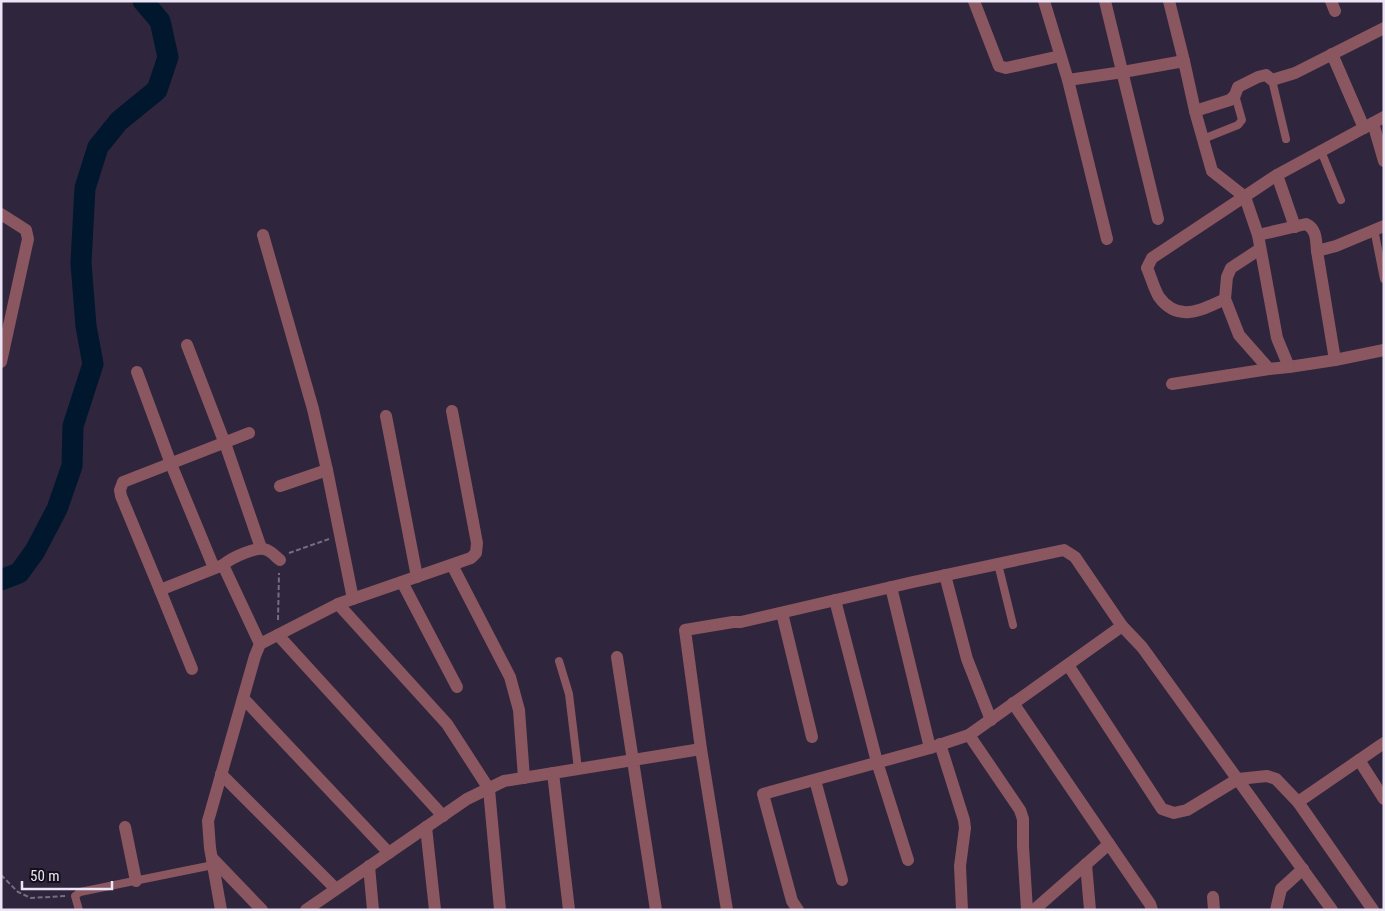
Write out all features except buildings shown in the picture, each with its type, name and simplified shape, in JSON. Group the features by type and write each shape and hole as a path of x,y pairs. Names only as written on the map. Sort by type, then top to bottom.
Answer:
{"street":[{"path":"974,1 999,66 1006,68 1060,56"},
{"path":"1044,1 1068,80 1107,239"},
{"path":"1105,1 1158,219"},
{"path":"1169,1 1195,111 1212,172 1245,197 1258,235 1277,338 1288,367"},
{"path":"1195,111 1230,100 1235,95 1238,87 1258,77 1266,75 1272,80 1295,73 1384,28"},
{"path":"1332,54 1373,123 1384,162"},
{"path":"1068,80 1184,61"},
{"path":"1225,299 1197,311 1185,313 1168,307 1159,296 1148,268 1152,258 1277,175 1373,123"},
{"path":"1277,175 1295,227"},
{"path":"1,214 26,230 28,239 1,362"},
{"path":"1258,235 1306,224 1312,227 1315,232 1335,360"},
{"path":"1317,251 1336,246 1379,228"},
{"path":"263,235 313,409 353,599"},
{"path":"1260,249 1231,268 1227,277 1225,299 1239,335 1269,369"},
{"path":"187,345 261,548"},
{"path":"1172,384 1335,360 1384,350"},
{"path":"137,372 171,464 218,566 260,644 208,821 212,861 221,910"},
{"path":"260,644 338,604 471,558 476,553 477,543 452,411"},
{"path":"386,416 417,577"},
{"path":"192,669 120,490 124,482 250,433"},
{"path":"280,486 327,470"},
{"path":"160,590 218,566 231,558 261,548 268,550 280,560"},
{"path":"727,910 701,749 685,630 741,622 891,587 1064,550 1074,557 1122,626 1142,647 1332,910"},
{"path":"452,565 510,677 519,710 524,778"},
{"path":"945,575 967,660 991,720"},
{"path":"402,582 457,687"},
{"path":"891,587 935,746 964,820 965,828 960,866 962,910"},
{"path":"835,600 877,762 908,860"},
{"path":"338,604 447,724 489,789 500,910"},
{"path":"782,612 812,737"},
{"path":"798,910 792,901 763,794 969,735 1122,626"},
{"path":"278,635 443,816"},
{"path":"618,657 656,910"},
{"path":"1068,664 1162,809 1174,814 1187,810 1238,778 1267,776 1276,779 1298,802 1373,910"},
{"path":"243,698 389,853"},
{"path":"1013,703 1150,904 1152,910"},
{"path":"969,735 1020,810 1023,820 1027,910"},
{"path":"1298,802 1384,743"},
{"path":"306,910 467,799 504,781 701,749"},
{"path":"1359,760 1384,799"},
{"path":"554,773 569,910"},
{"path":"221,774 336,889"},
{"path":"815,780 842,880"},
{"path":"124,827 136,881"},
{"path":"426,827 435,910"},
{"path":"1034,910 1109,844"},
{"path":"212,861 262,910"},
{"path":"1086,864 1090,910"},
{"path":"369,866 373,910"},
{"path":"1276,910 1281,889 1303,869"}],"lane":[{"path":"1272,80 1286,140"},
{"path":"1203,139 1238,125 1242,120 1235,95"},
{"path":"1321,151 1341,200"},
{"path":"1379,228 1384,279"},
{"path":"998,564 1013,625"},
{"path":"559,661 569,694 578,769"},
{"path":"79,910 76,896 80,892 136,881 212,861"}],"path":[{"path":"278,635 280,560 286,554 340,535"},
{"path":"1,875 18,892 31,898 76,896"}],"waterway":[{"path":"1,580 19,573 35,551 57,509 72,466 73,426 93,364 86,326 81,263 85,188 98,147 119,121 157,90 168,57 160,21 143,1"}]}
